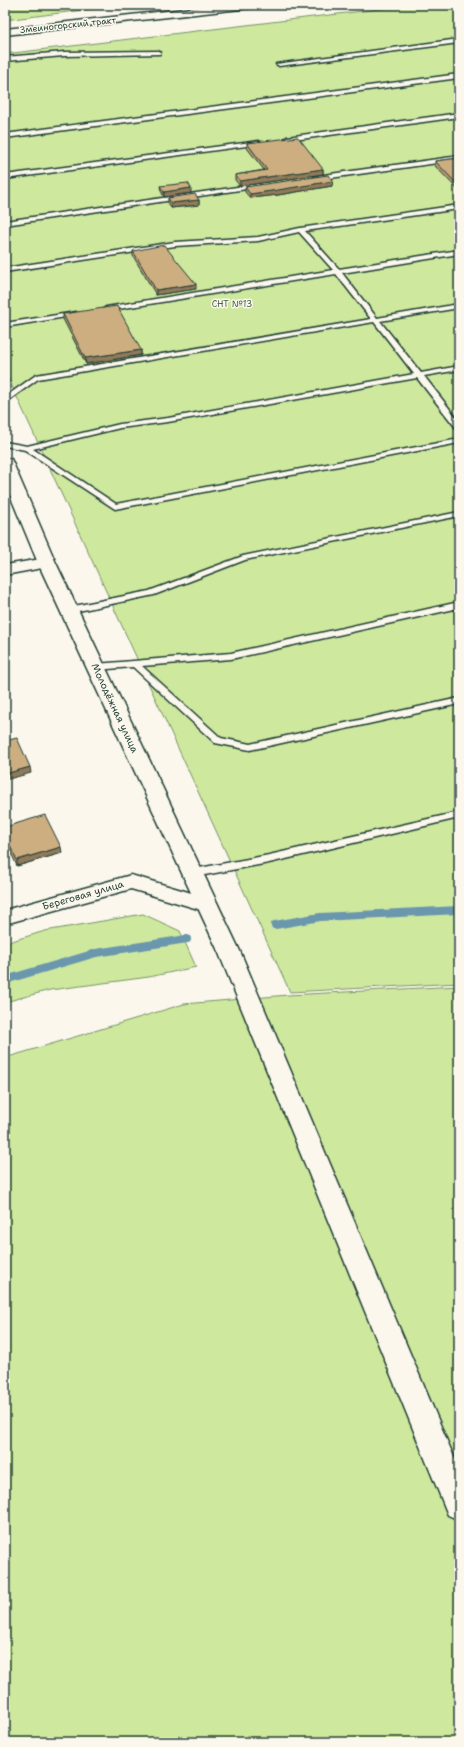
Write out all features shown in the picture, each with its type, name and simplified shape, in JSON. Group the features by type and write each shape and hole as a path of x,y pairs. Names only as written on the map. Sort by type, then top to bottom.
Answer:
{"street":[{"name":"Змеиногорский тракт","path":"5,32 250,5"},
{"name":"Молодёжная улица","path":"5,463 69,610 165,816 194,873 229,951 459,1505"},
{"path":"5,570 47,562"},
{"name":"Береговая улица","path":"5,917 131,882 208,905"}],"lane":[{"path":"279,64 459,41"},
{"path":"5,59 64,54 158,53"},
{"path":"5,136 459,76"},
{"path":"279,140 459,115"},
{"path":"5,178 263,142"},
{"path":"310,179 459,158"},
{"path":"5,223 263,186"},
{"path":"5,270 175,244 258,239 300,230 459,207"},
{"path":"300,230 338,272 459,426"},
{"path":"98,310 459,252"},
{"path":"5,401 36,378 459,306"},
{"path":"5,325 82,313"},
{"path":"27,448 120,426 168,420 459,368"},
{"path":"5,444 27,448 115,507 459,441"},
{"path":"69,610 151,593 243,558 459,514"},
{"path":"96,667 231,656 459,605"},
{"path":"135,664 218,741 250,747 459,701"},
{"path":"194,873 269,859 459,815"}],"green space":[{"path":"5,5 123,5 5,20"},
{"name":"СНТ №13","path":"413,5 459,5 459,983 290,992 5,371 5,54"},
{"path":"143,914 180,931 196,967 149,977 50,990 5,1002 5,943 45,931"},
{"path":"459,986 459,1742 5,1742 5,1058 184,1004 288,995"}],"building":[{"path":"298,137 323,169 240,181 235,175 267,170 247,143"},
{"path":"459,158 459,186 435,161"},
{"path":"328,175 333,181 250,194 245,187"},
{"path":"188,183 191,188 164,192 160,186"},
{"path":"195,194 199,200 171,203 168,198"},
{"path":"164,245 196,284 156,290 133,251"},
{"path":"117,306 141,350 85,358 63,314"},
{"path":"17,738 30,767 5,774 5,741"},
{"path":"45,815 61,847 17,860 5,836 5,827"}],"waterway":[{"path":"275,925 320,917 459,910"},
{"path":"5,980 96,953 187,939"}]}
